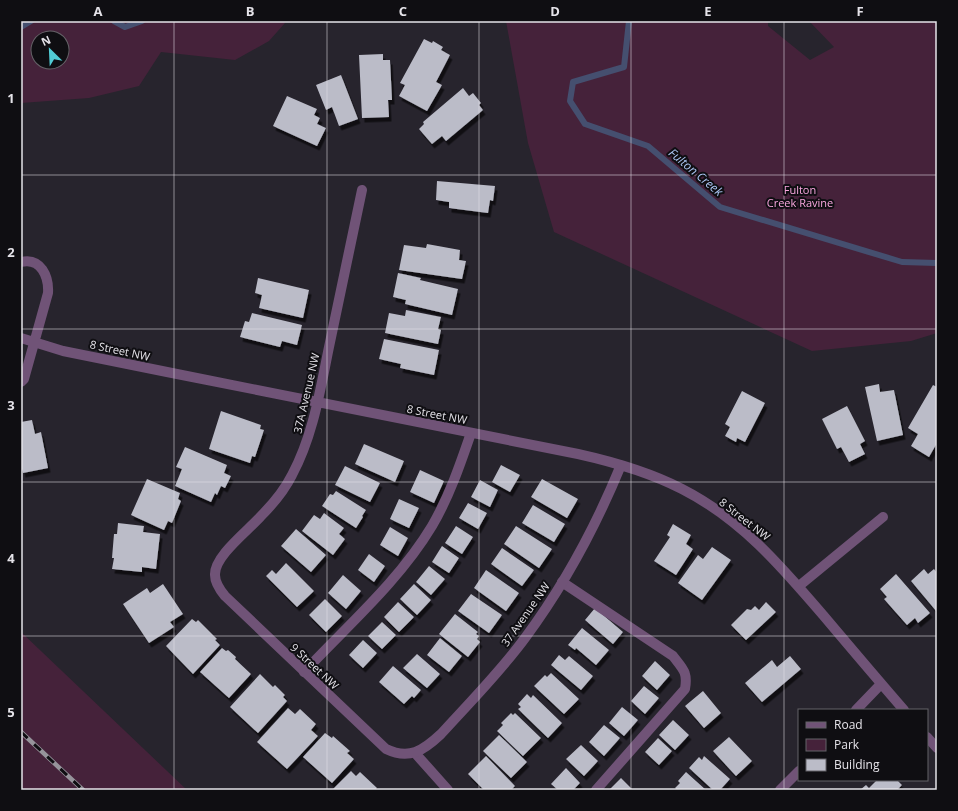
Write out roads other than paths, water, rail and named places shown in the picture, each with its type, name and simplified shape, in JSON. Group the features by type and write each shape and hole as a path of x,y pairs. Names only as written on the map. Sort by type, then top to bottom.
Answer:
{"street":[{"name":"37A Avenue NW","path":"214,574 225,551 247,531 273,503 292,477 306,444 318,403 362,190"},
{"path":"21,262 29,260 42,268 48,285 48,293 24,379 21,382"},
{"name":"8 Street NW","path":"21,338 63,351 578,454 622,465 654,476 682,489 712,508 754,539 773,557 799,586 903,709"},
{"path":"304,672 377,596 417,549 450,491 471,433"},
{"name":"37 Avenue NW","path":"415,753 434,741 525,638 582,550 622,465"},
{"path":"799,586 883,517"},
{"name":"9 Street NW","path":"214,574 216,583 225,596 386,749 395,754 404,755 415,753"},
{"path":"562,582 673,656 683,669 687,679 685,689 596,790"},
{"path":"857,709 881,684"},
{"path":"928,738 937,748"},
{"path":"415,753 448,790"},
{"path":"780,790 798,771"}],"waterway":[{"name":"Fulton Creek","path":"21,27 31,21"},
{"name":"Fulton Creek","path":"114,21 125,27 142,21"},
{"name":"Fulton Creek","path":"629,21 624,67 573,82 570,101 585,124 648,146 720,207 902,262 937,263"}],"railway":[{"path":"21,732 83,790"}],"park label":[{"name":"Fulton Creek Ravine","path":"800,195"}]}
